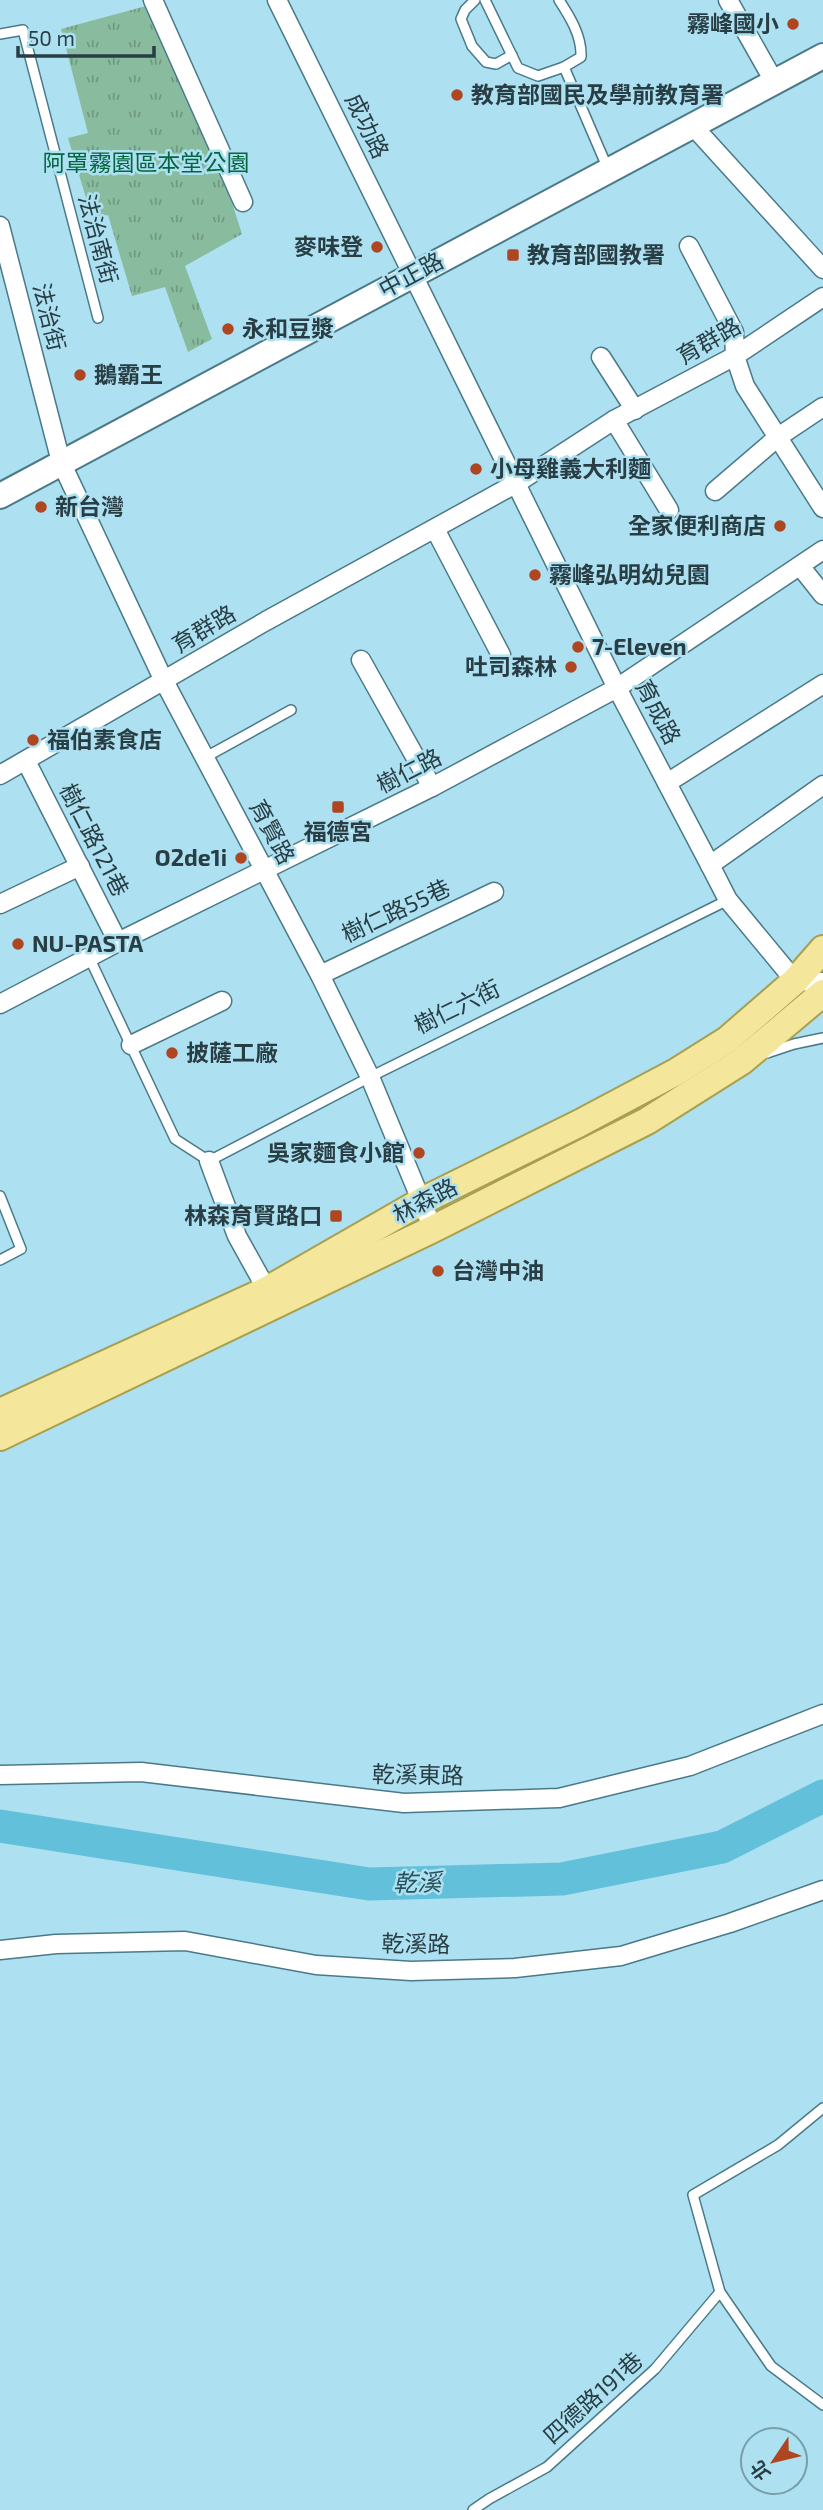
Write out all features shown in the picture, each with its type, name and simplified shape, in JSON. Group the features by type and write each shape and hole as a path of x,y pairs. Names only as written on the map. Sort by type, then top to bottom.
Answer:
{"main road":[{"name":"林森路","path":"0,1412 267,1290 422,1201 676,1072 727,1040 795,981 823,950"},
{"name":"林森路","path":"0,1437 433,1228 647,1121 742,1061 823,993"}],"street":[{"path":"153,0 243,202"},
{"name":"成功路","path":"277,0 412,275"},
{"path":"728,0 775,83"},
{"name":"中正路","path":"0,496 823,56"},
{"path":"694,126 823,268"},
{"name":"法治街","path":"0,226 61,462"},
{"path":"689,246 734,332 735,356 745,386 823,508"},
{"name":"育成路","path":"412,275 617,688 728,900 795,981"},
{"name":"育群路","path":"0,775 267,621 517,483 614,420 735,356 823,298"},
{"path":"601,357 635,410"},
{"path":"715,491 778,437 823,408"},
{"path":"614,420 669,510"},
{"name":"育賢路","path":"61,462 164,681 320,975 370,1077 433,1228"},
{"path":"435,529 501,655"},
{"name":"樹仁路","path":"0,1004 118,942 432,787 617,688 823,550"},
{"path":"800,566 823,595"},
{"path":"361,660 432,787"},
{"path":"667,783 823,684"},
{"name":"樹仁路121巷","path":"26,761 118,942"},
{"path":"710,866 823,785"},
{"path":"0,904 80,866"},
{"name":"樹仁路55巷","path":"320,975 494,892"},
{"path":"795,981 823,982"},
{"path":"131,1045 222,1001"},
{"path":"209,1161 237,1236 267,1290"},
{"name":"乾溪東路","path":"0,1775 141,1772 404,1803 559,1798 690,1766 823,1714"},
{"name":"乾溪路","path":"0,1950 56,1944 186,1941 316,1965 411,1971 515,1968 621,1956 730,1923 823,1890"}],"lane":[{"path":"475,0 465,10 461,19 472,46 486,62 496,64 512,55"},
{"path":"485,0 518,68 538,76 564,67 581,57 582,45 559,0"},
{"name":"法治南街","path":"0,34 23,30 98,318"},
{"path":"564,67 608,171"},
{"path":"204,758 290,710"},
{"name":"樹仁六街","path":"209,1161 370,1077 728,900"},
{"path":"89,957 175,1139 209,1161"},
{"path":"742,1061 794,1044 823,1038"},
{"path":"0,1196 21,1249 0,1261"},
{"path":"823,2108 778,2145 693,2195 720,2291 771,2366 823,2405"},
{"name":"四德路191巷","path":"473,2510 547,2467 656,2369 720,2291"}],"green space":[{"name":"阿罩霧園區本堂公園","path":"146,6 231,200 242,234 185,266 212,339 188,352 165,287 132,296 108,215 92,218 68,138 88,133 61,29"}],"waterway":[{"name":"乾溪","path":"0,1826 369,1884 562,1879 722,1847 823,1796"}],"place":[{"name":"霧峰國小","path":"793,24"},
{"name":"教育部國民及學前教育署","path":"457,95"},
{"name":"麥味登","path":"377,247"},
{"name":"教育部國教署","path":"513,255"},
{"name":"永和豆漿","path":"228,329"},
{"name":"鵝霸王","path":"80,375"},
{"name":"小母雞義大利麵","path":"476,469"},
{"name":"新台灣","path":"41,507"},
{"name":"全家便利商店","path":"780,526"},
{"name":"霧峰弘明幼兒園","path":"535,575"},
{"name":"7-Eleven","path":"578,647"},
{"name":"吐司森林","path":"571,667"},
{"name":"福伯素食店","path":"33,740"},
{"name":"福德宮","path":"338,807"},
{"name":"O2de1i","path":"241,858"},
{"name":"NU-PASTA","path":"18,944"},
{"name":"披薩工廠","path":"172,1053"},
{"name":"吳家麵食小館","path":"419,1153"},
{"name":"林森育賢路口","path":"336,1216"},
{"name":"台灣中油","path":"438,1271"}]}
